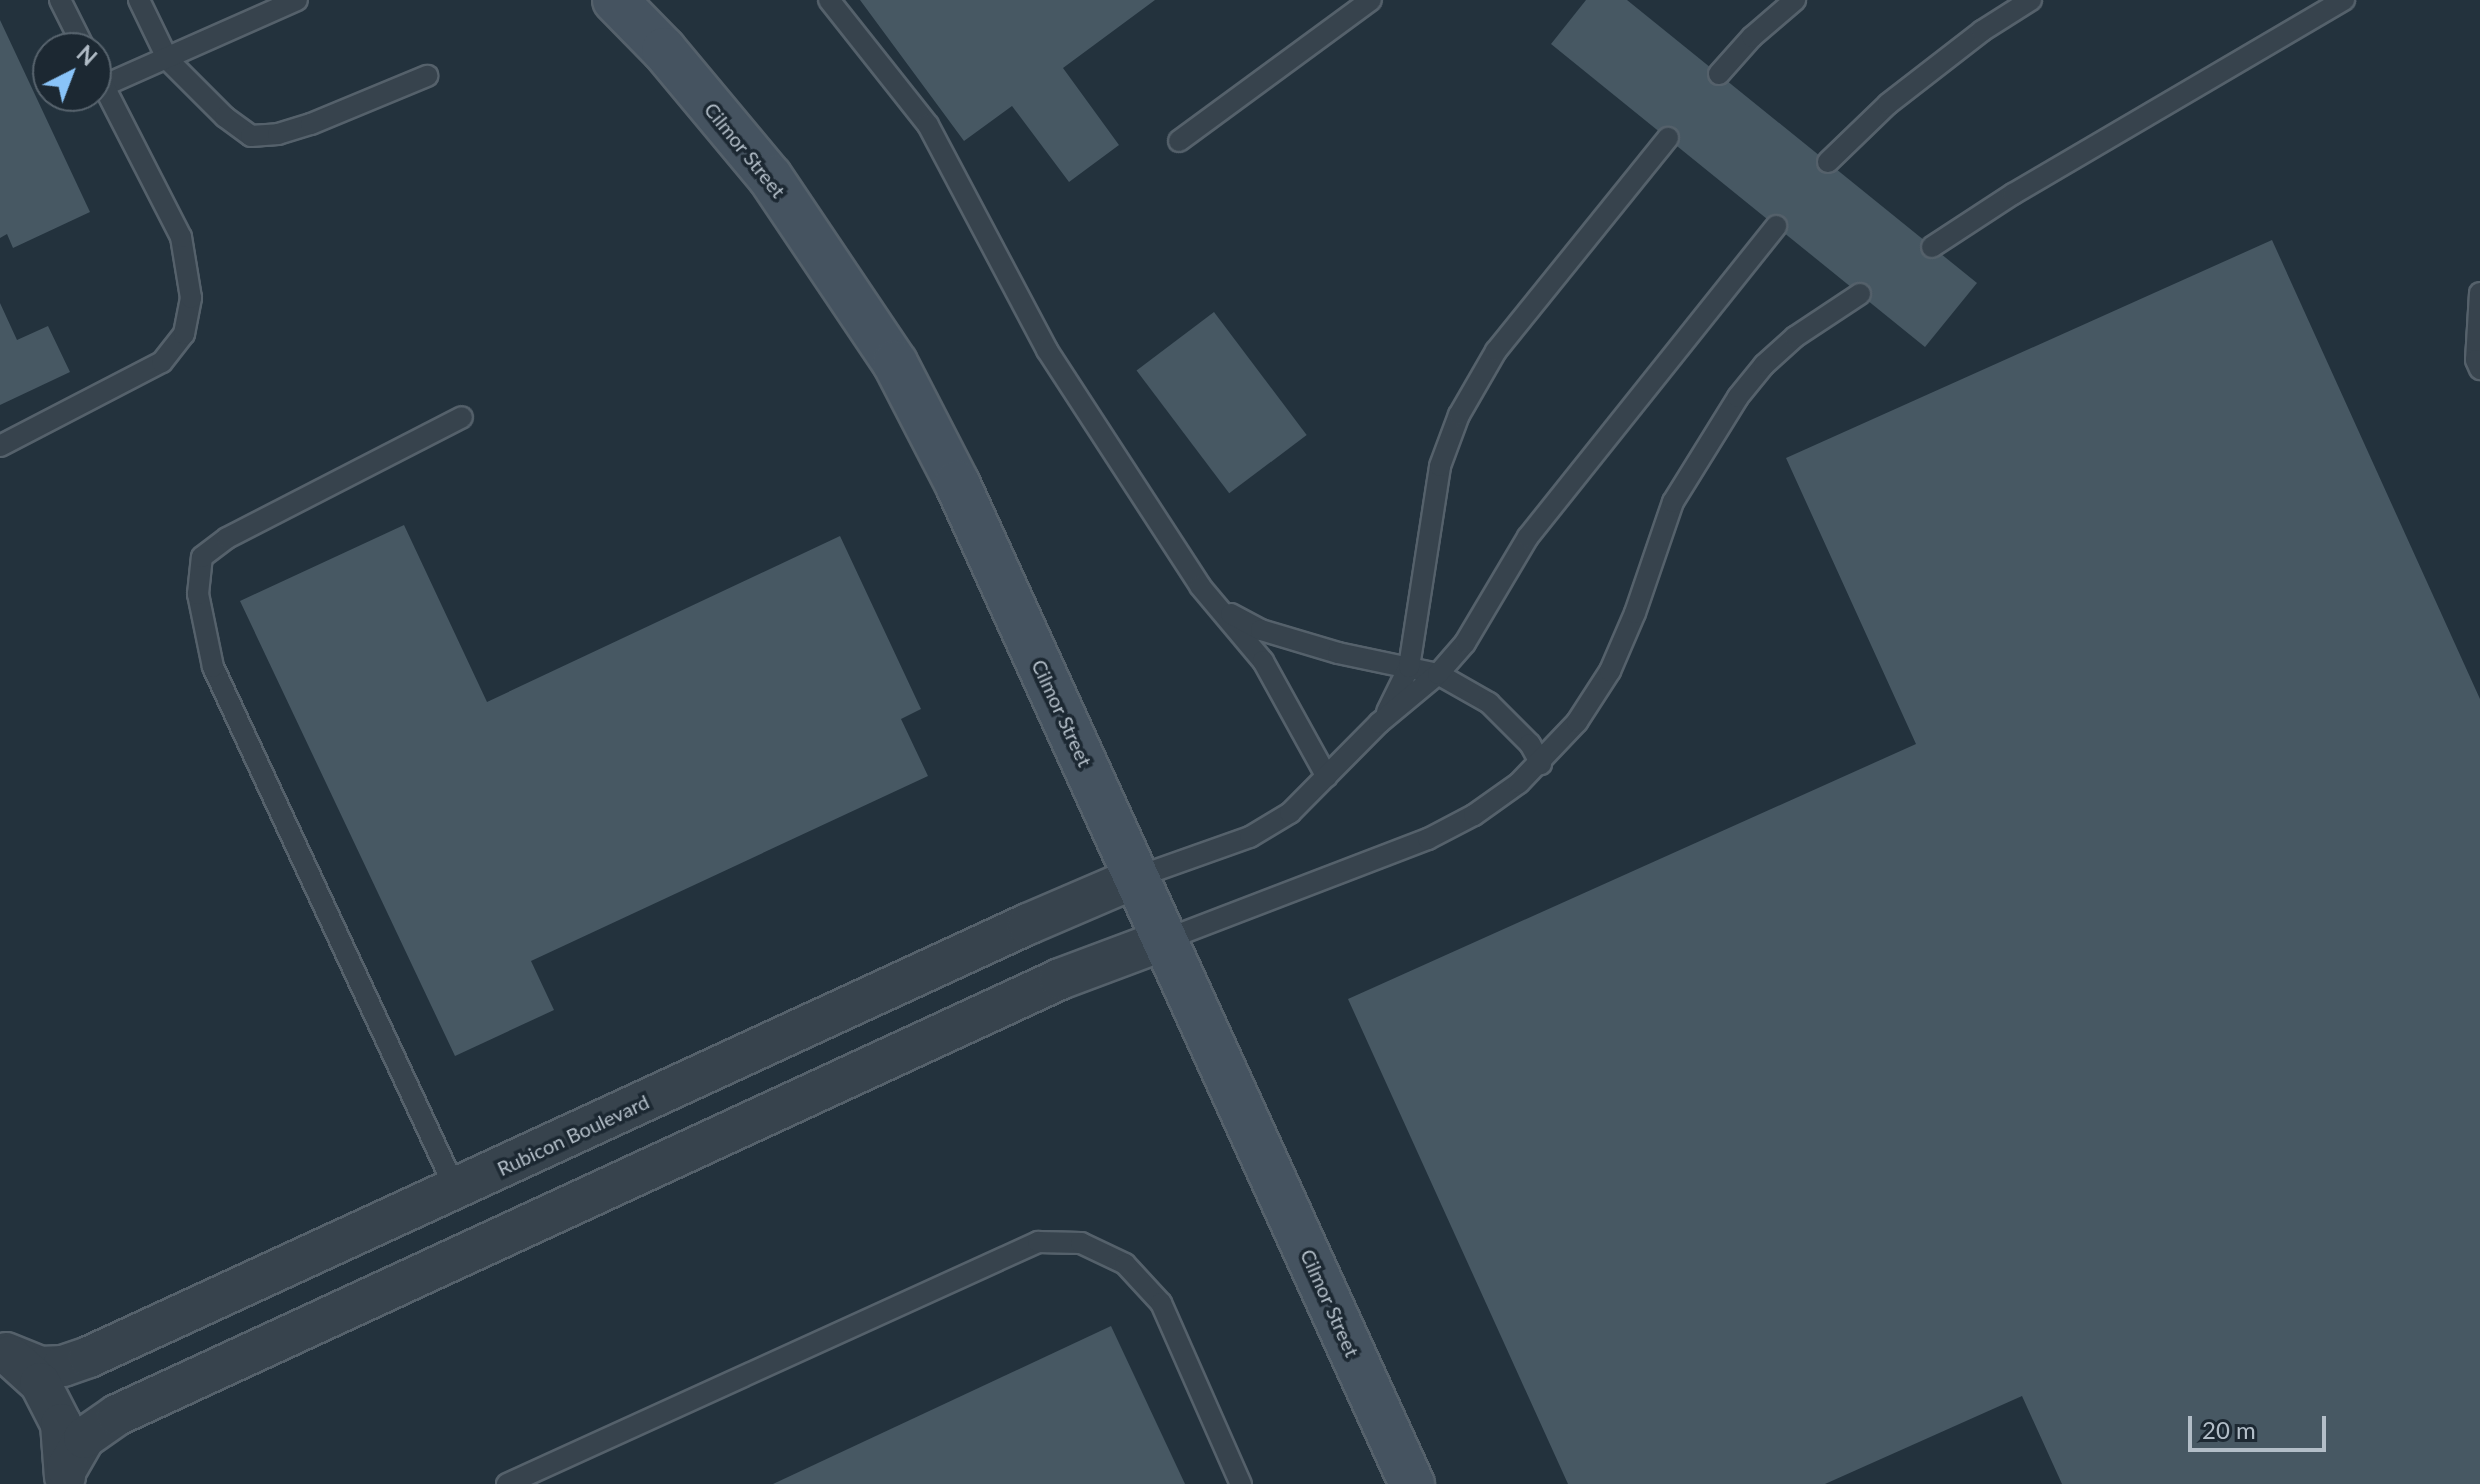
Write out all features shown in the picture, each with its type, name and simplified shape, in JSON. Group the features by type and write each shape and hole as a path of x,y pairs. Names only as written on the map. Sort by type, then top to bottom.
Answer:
{"street":[{"name":"Cilmor Street","path":"615,0 664,50 770,177 895,363 957,483 1167,939 1412,1484"},
{"name":"Rubicon Boulevard","path":"3,1352 41,1367 63,1366 89,1357 1028,924 1137,877"},
{"path":"66,1476 84,1438 123,1412 1060,979 1167,939"},
{"path":"3,1352 40,1383 61,1424 66,1476"}],"lane":[{"path":"60,0 76,32"},
{"path":"139,0 168,60 225,117 251,136 278,134 311,124 427,76"},
{"path":"112,76 168,60 297,0"},
{"path":"829,0 928,125 1047,350 1200,586 1263,661 1327,777"},
{"path":"1179,141 1371,0"},
{"path":"1719,74 1752,37 1795,0"},
{"path":"1828,162 1888,104 1982,31 2031,0"},
{"path":"1932,247 2013,194 2344,0"},
{"path":"0,446 162,362 184,334 191,298 181,237 112,102"},
{"path":"1379,723 1399,693 1409,667 1440,466 1459,415 1496,351 1668,138"},
{"path":"1137,877 1250,837 1290,813 1379,723 1438,674 1465,643 1528,537 1776,226"},
{"path":"2480,293 2476,360 2480,369"},
{"path":"1167,939 1428,839 1474,815 1541,764 1577,722 1610,671 1635,613 1673,502 1738,397 1764,365 1795,337 1860,294"},
{"path":"456,1190 213,667 198,594 202,557 227,538 462,417"},
{"path":"1222,610 1261,630 1360,659 1438,674 1489,703 1530,744 1541,764"},
{"path":"507,1484 1038,1242 1081,1243 1125,1264 1161,1303 1241,1484"}],"building":[{"path":"860,0 1155,0 1063,68 1119,145 1069,182 1012,106 964,141"},
{"path":"1586,0 1627,0 1977,283 1925,347 1551,44"},
{"path":"0,20 32,88 32,112 43,112 90,212 13,248 7,234 0,238"},
{"path":"2272,240 2480,699 2480,1484 2062,1484 2022,1396 1825,1484 1568,1484 1348,999 1916,744 1786,458"},
{"path":"0,303 17,340 48,326 70,372 0,405"},
{"path":"1214,312 1307,435 1229,493 1137,370"},
{"path":"404,525 487,702 840,536 921,709 901,719 928,776 531,961 554,1010 455,1056 240,601"},
{"path":"1111,1326 1185,1484 773,1484"}]}
